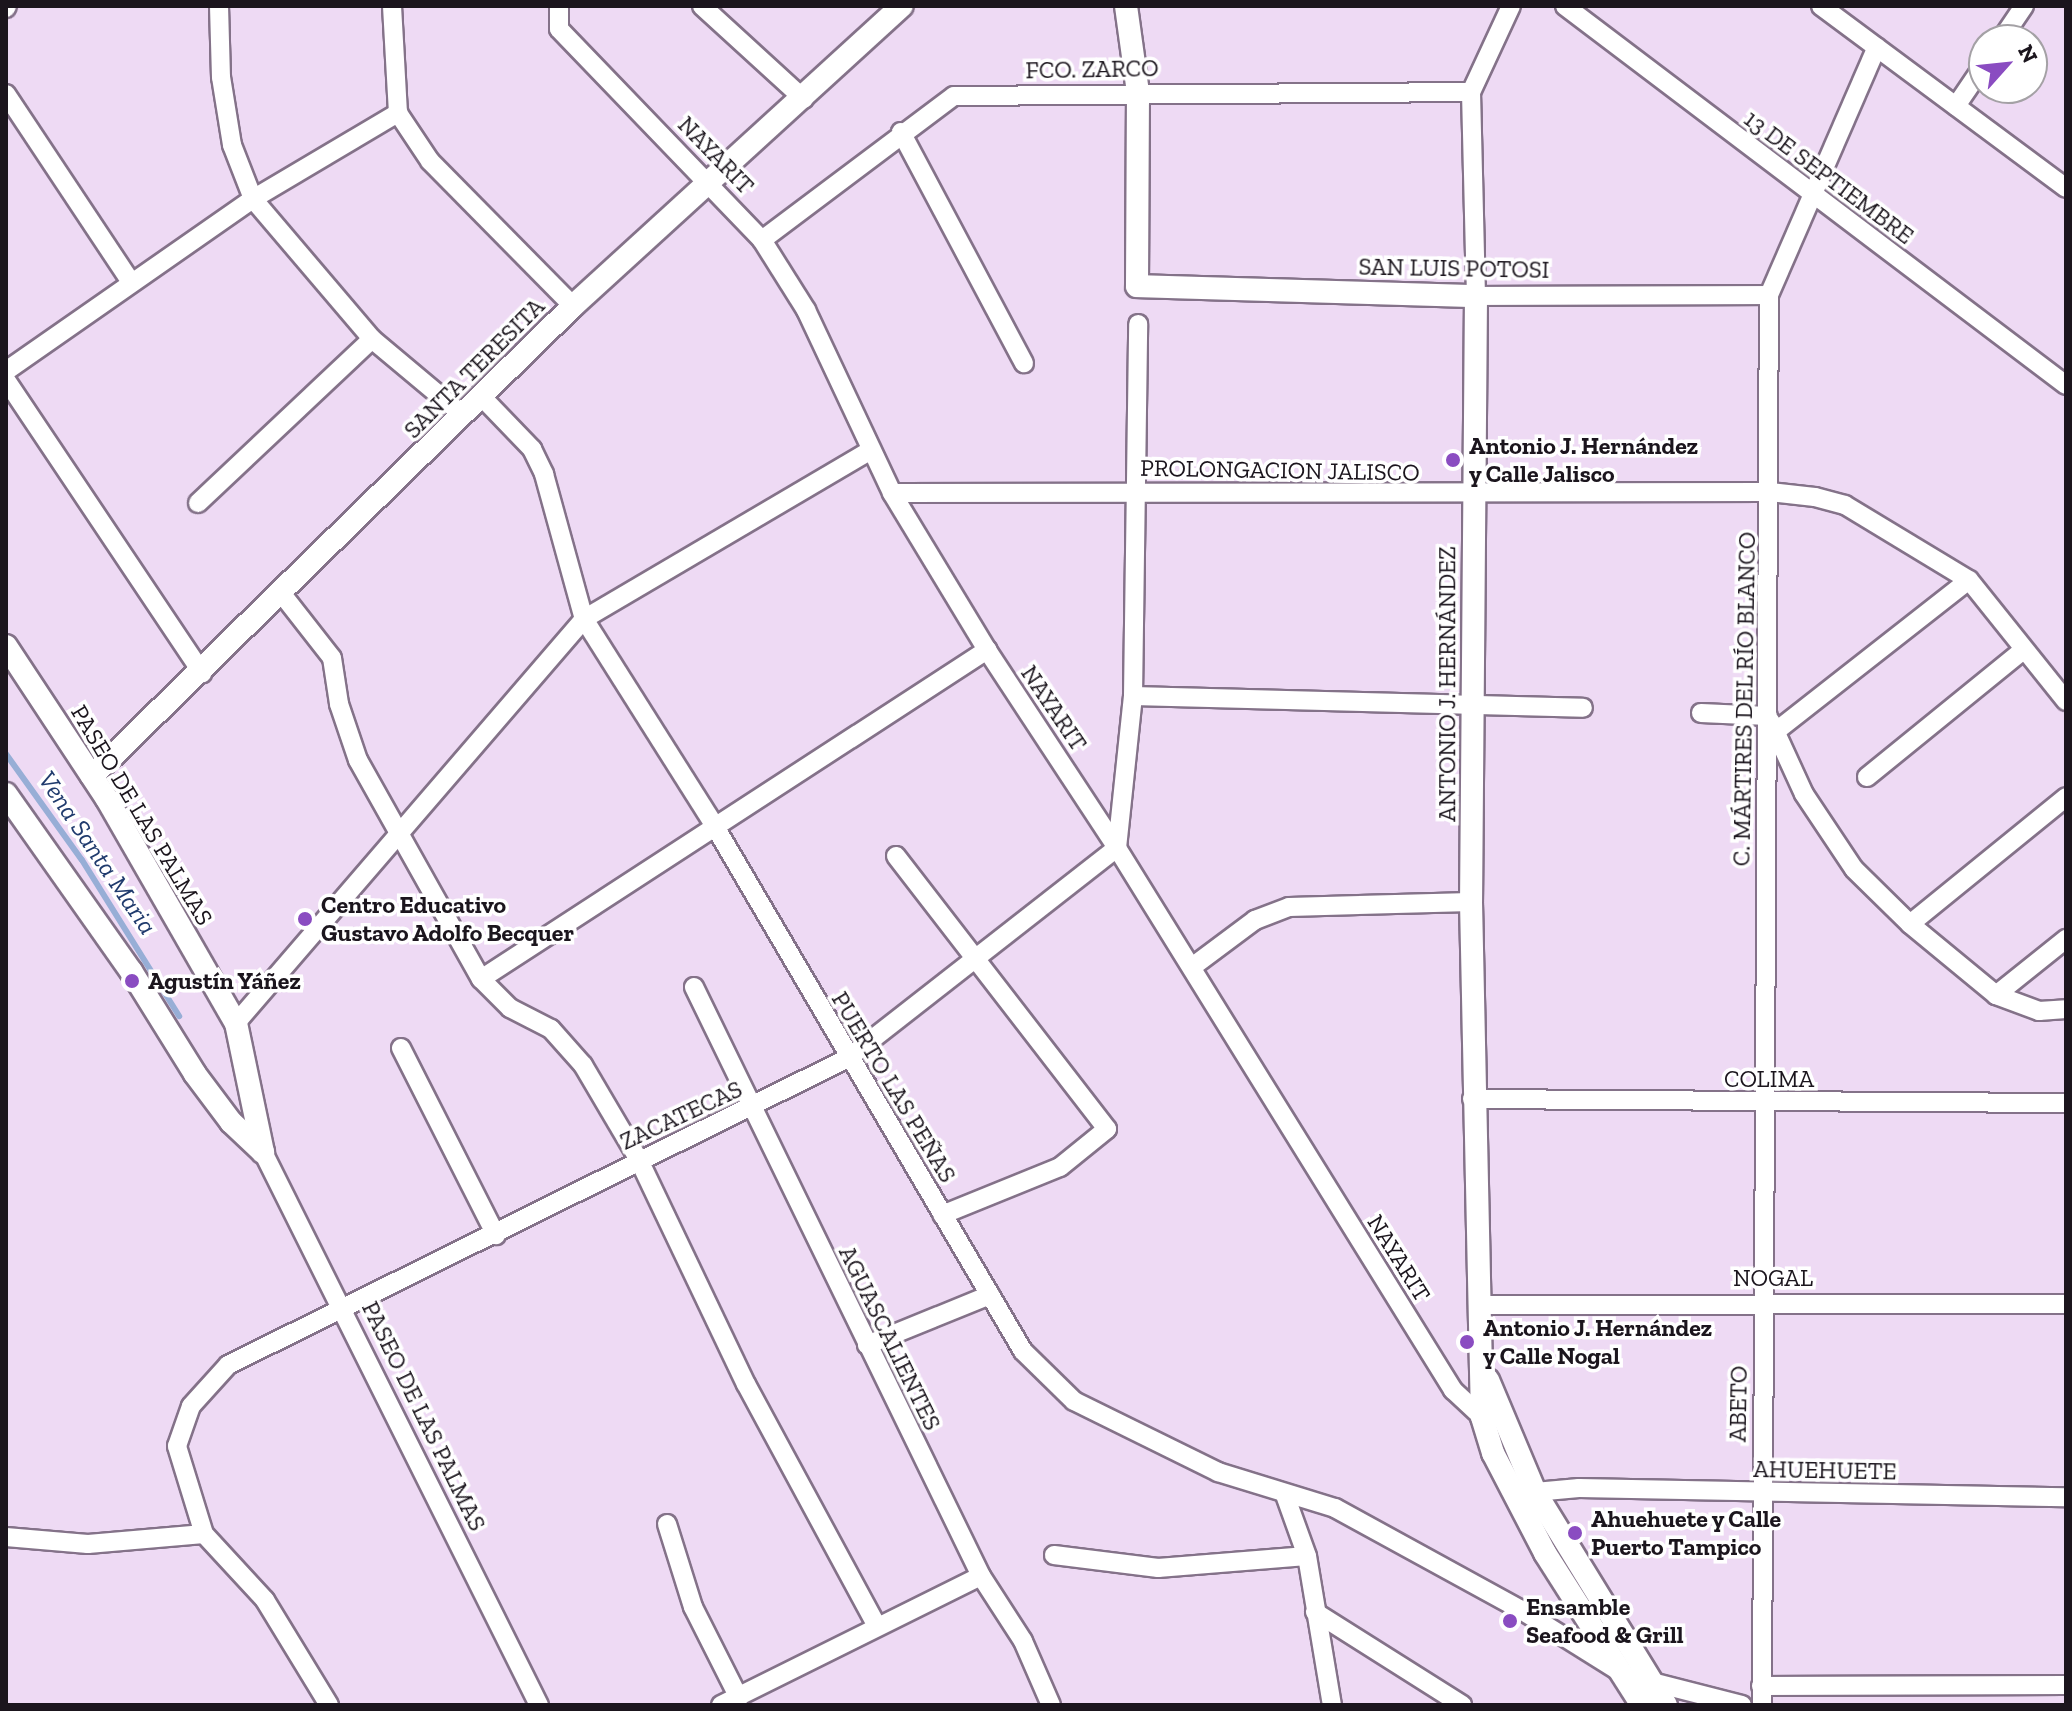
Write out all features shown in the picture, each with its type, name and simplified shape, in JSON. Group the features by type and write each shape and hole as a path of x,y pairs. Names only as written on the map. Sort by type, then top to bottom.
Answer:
{"street":[{"path":"219,6 221,77 232,145 253,199 372,339 463,415"},
{"path":"392,6 398,113 430,161 573,306"},
{"name":"NAYARIT","path":"559,6 559,29 712,183 762,240 806,310 892,493 987,650 1192,967 1453,1390 1492,1416"},
{"path":"702,6 804,99"},
{"path":"1126,6 1138,92"},
{"name":"ANTONIO J. HERNÁNDEZ","path":"1492,1416 1484,1372 1472,1099 1476,296 1471,92 1511,6"},
{"name":"13 DE SEPTIEMBRE","path":"1565,6 2066,385"},
{"path":"1821,6 2066,188"},
{"path":"2012,24 2024,6"},
{"name":"SANTA TERESITA","path":"92,776 202,673 573,306 804,99 891,9"},
{"path":"1769,295 1877,47"},
{"path":"1956,106 1968,88"},
{"name":"FCO. ZARCO","path":"762,240 901,132 954,96 1138,92 1471,92"},
{"name":"SAN LUIS POTOSI","path":"1138,92 1137,286 1476,296 1769,295"},
{"path":"6,94 131,282"},
{"path":"6,371 253,199 398,113"},
{"path":"901,132 1024,363"},
{"name":"C. MÁRTIRES DEL RÍO BLANCO","path":"1763,1104 1772,724 1769,295"},
{"path":"1117,848 1133,696 1139,492 1138,324"},
{"path":"198,503 372,339"},
{"path":"6,380 202,673"},
{"name":"PUERTO LAS PEÑAS","path":"481,396 532,449 544,474 584,619 714,825 848,1058 1023,1351 1074,1401 1218,1472 1335,1508 1622,1673 1742,1705"},
{"path":"236,1023 584,619 871,450"},
{"name":"PROLONGACION JALISCO","path":"892,493 1473,496 1770,492 1845,505 1969,580 2066,701"},
{"path":"1701,713 1772,724 1969,580"},
{"path":"282,594 332,658 339,704 358,760 481,979 510,1008 551,1029 583,1065 639,1160 746,1384 877,1626"},
{"name":"PASEO DE LAS PALMAS","path":"6,646 92,776 236,1023 263,1152 539,1705"},
{"path":"481,979 987,650"},
{"path":"1867,777 2023,650"},
{"path":"1133,696 1583,708"},
{"path":"1772,724 1804,794 1854,869 1910,924 1996,995 2039,1011 2066,1009"},
{"name":"PASEO DE LAS PALMAS","path":"6,794 131,971 195,1074 231,1122 263,1152"},
{"path":"1910,924 2066,797"},
{"name":"ZACATECAS","path":"204,1534 177,1446 191,1406 228,1365 343,1311 639,1160 749,1109 848,1058 1117,848"},
{"path":"896,856 1107,1129 1060,1167 942,1215"},
{"path":"1192,967 1255,920 1289,907 1471,902"},
{"path":"1996,995 2066,939"},
{"name":"AGUASCALIENTES","path":"694,987 749,1109 981,1576 1023,1641 1051,1705"},
{"path":"401,1048 496,1235"},
{"name":"COLIMA","path":"1472,1099 1763,1104 2066,1103"},
{"name":"ABETO","path":"1762,1705 1763,1104"},
{"path":"867,1345 990,1295"},
{"name":"NOGAL","path":"1481,1305 1763,1301 2066,1304"},
{"path":"1492,1416 1666,1705"},
{"path":"1492,1416 1493,1453 1545,1553 1642,1705"},
{"name":"AHUEHUETE","path":"1535,1492 1579,1488 1760,1494 2066,1497"},
{"path":"1285,1495 1307,1556 1332,1705"},
{"path":"667,1524 693,1607 739,1698"},
{"path":"6,1537 88,1544 204,1534 265,1600 329,1705"},
{"path":"1054,1555 1158,1568 1307,1556"},
{"path":"721,1705 981,1576"},
{"path":"1315,1612 1462,1705"},
{"path":"1761,1686 2066,1685"}],"waterway":[{"name":"Vena Santa Maria","path":"6,754 82,860 179,1016"}],"place":[{"name":"Antonio J. Hernández y Calle Jalisco","path":"1453,460"},
{"name":"Centro Educativo Gustavo Adolfo Becquer","path":"305,919"},
{"name":"Agustín Yáñez","path":"132,981"},
{"name":"Antonio J. Hernández y Calle Nogal","path":"1467,1342"},
{"name":"Ahuehuete y Calle Puerto Tampico","path":"1575,1533"},
{"name":"Ensamble Seafood & Grill","path":"1510,1621"}]}
